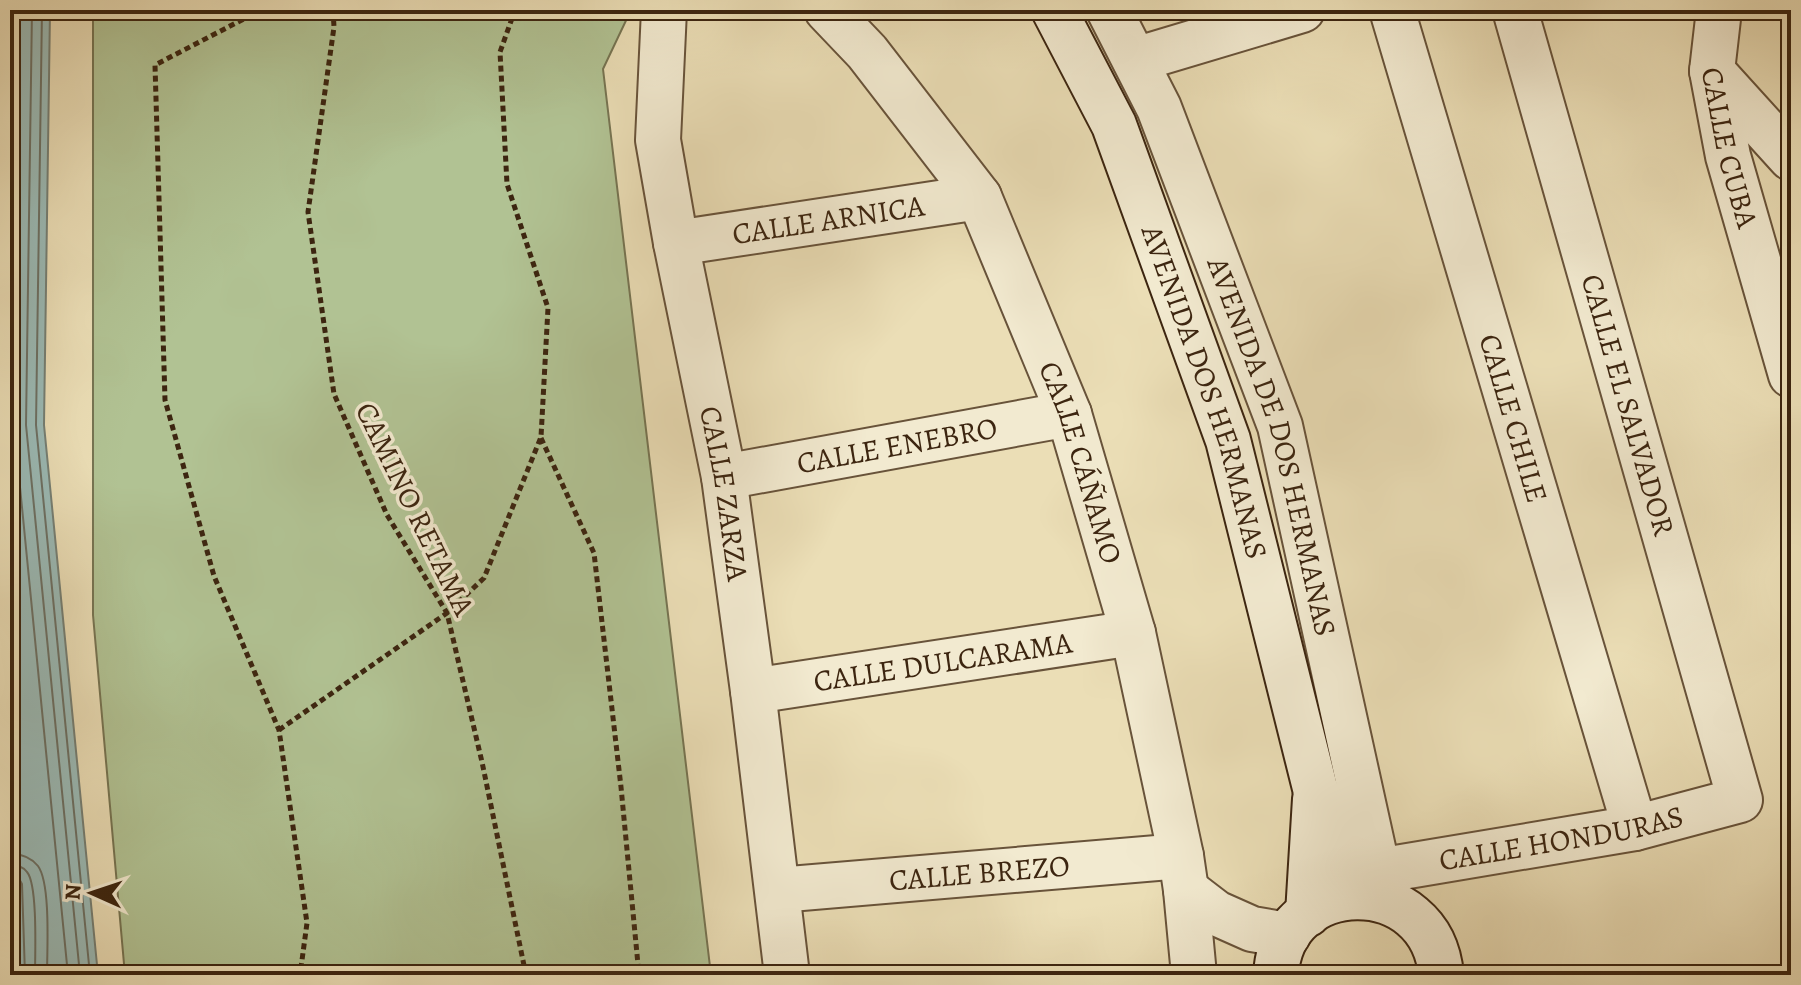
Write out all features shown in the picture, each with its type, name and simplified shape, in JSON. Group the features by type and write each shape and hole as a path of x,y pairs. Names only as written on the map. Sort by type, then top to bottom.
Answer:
{"street":[{"name":"CALLE CÁÑAMO","path":"827,10 867,52 979,197 1069,414 1133,633 1184,873 1194,975"},
{"name":"AVENIDA DOS HERMANAS","path":"1054,10 1114,125 1228,440 1315,788 1374,890"},
{"name":"AVENIDA DE DOS HERMANAS","path":"1109,10 1159,108 1280,426 1374,890"},
{"path":"1135,60 1302,10"},
{"name":"CALLE CHILE","path":"1392,10 1635,828"},
{"name":"CALLE EL SALVADOR","path":"1515,10 1740,800"},
{"name":"CALLE CUBA","path":"1719,10 1712,71 1728,156 1791,375"},
{"name":"CALLE ZARZA","path":"664,11 658,140 724,477 787,975"},
{"path":"1712,71 1791,158"},
{"name":"CALLE ARNICA","path":"676,243 979,197"},
{"name":"CALLE ENEBRO","path":"724,477 1069,414"},
{"name":"CALLE DULCARAMA","path":"753,691 1133,633"},
{"name":"AVENIDA DOS HERMANAS","path":"1291,941 1315,788"},
{"name":"CALLE HONDURAS","path":"1291,941 1317,908 1338,899 1740,800"},
{"path":"1184,873 1216,913 1291,941"},
{"name":"CALLE BREZO","path":"778,890 1184,873"},
{"path":"1374,890 1426,931 1435,946 1441,975"}],"path":[{"path":"261,10 155,65 165,400 214,576 279,730 307,923 300,975"},
{"name":"CAMINO RETAMA","path":"333,10 334,27 308,212 334,394 387,515 447,613 482,762 526,975"},
{"path":"279,730 447,613 484,578 541,437 548,308 507,184 500,52 515,10"},
{"path":"541,437 594,553 639,975"}],"green space":[{"path":"93,10 631,10 603,69 711,975 125,975 93,615"}],"water":[{"path":"10,10 50,10 44,425 98,975 17,975 16,897 10,855"}]}
